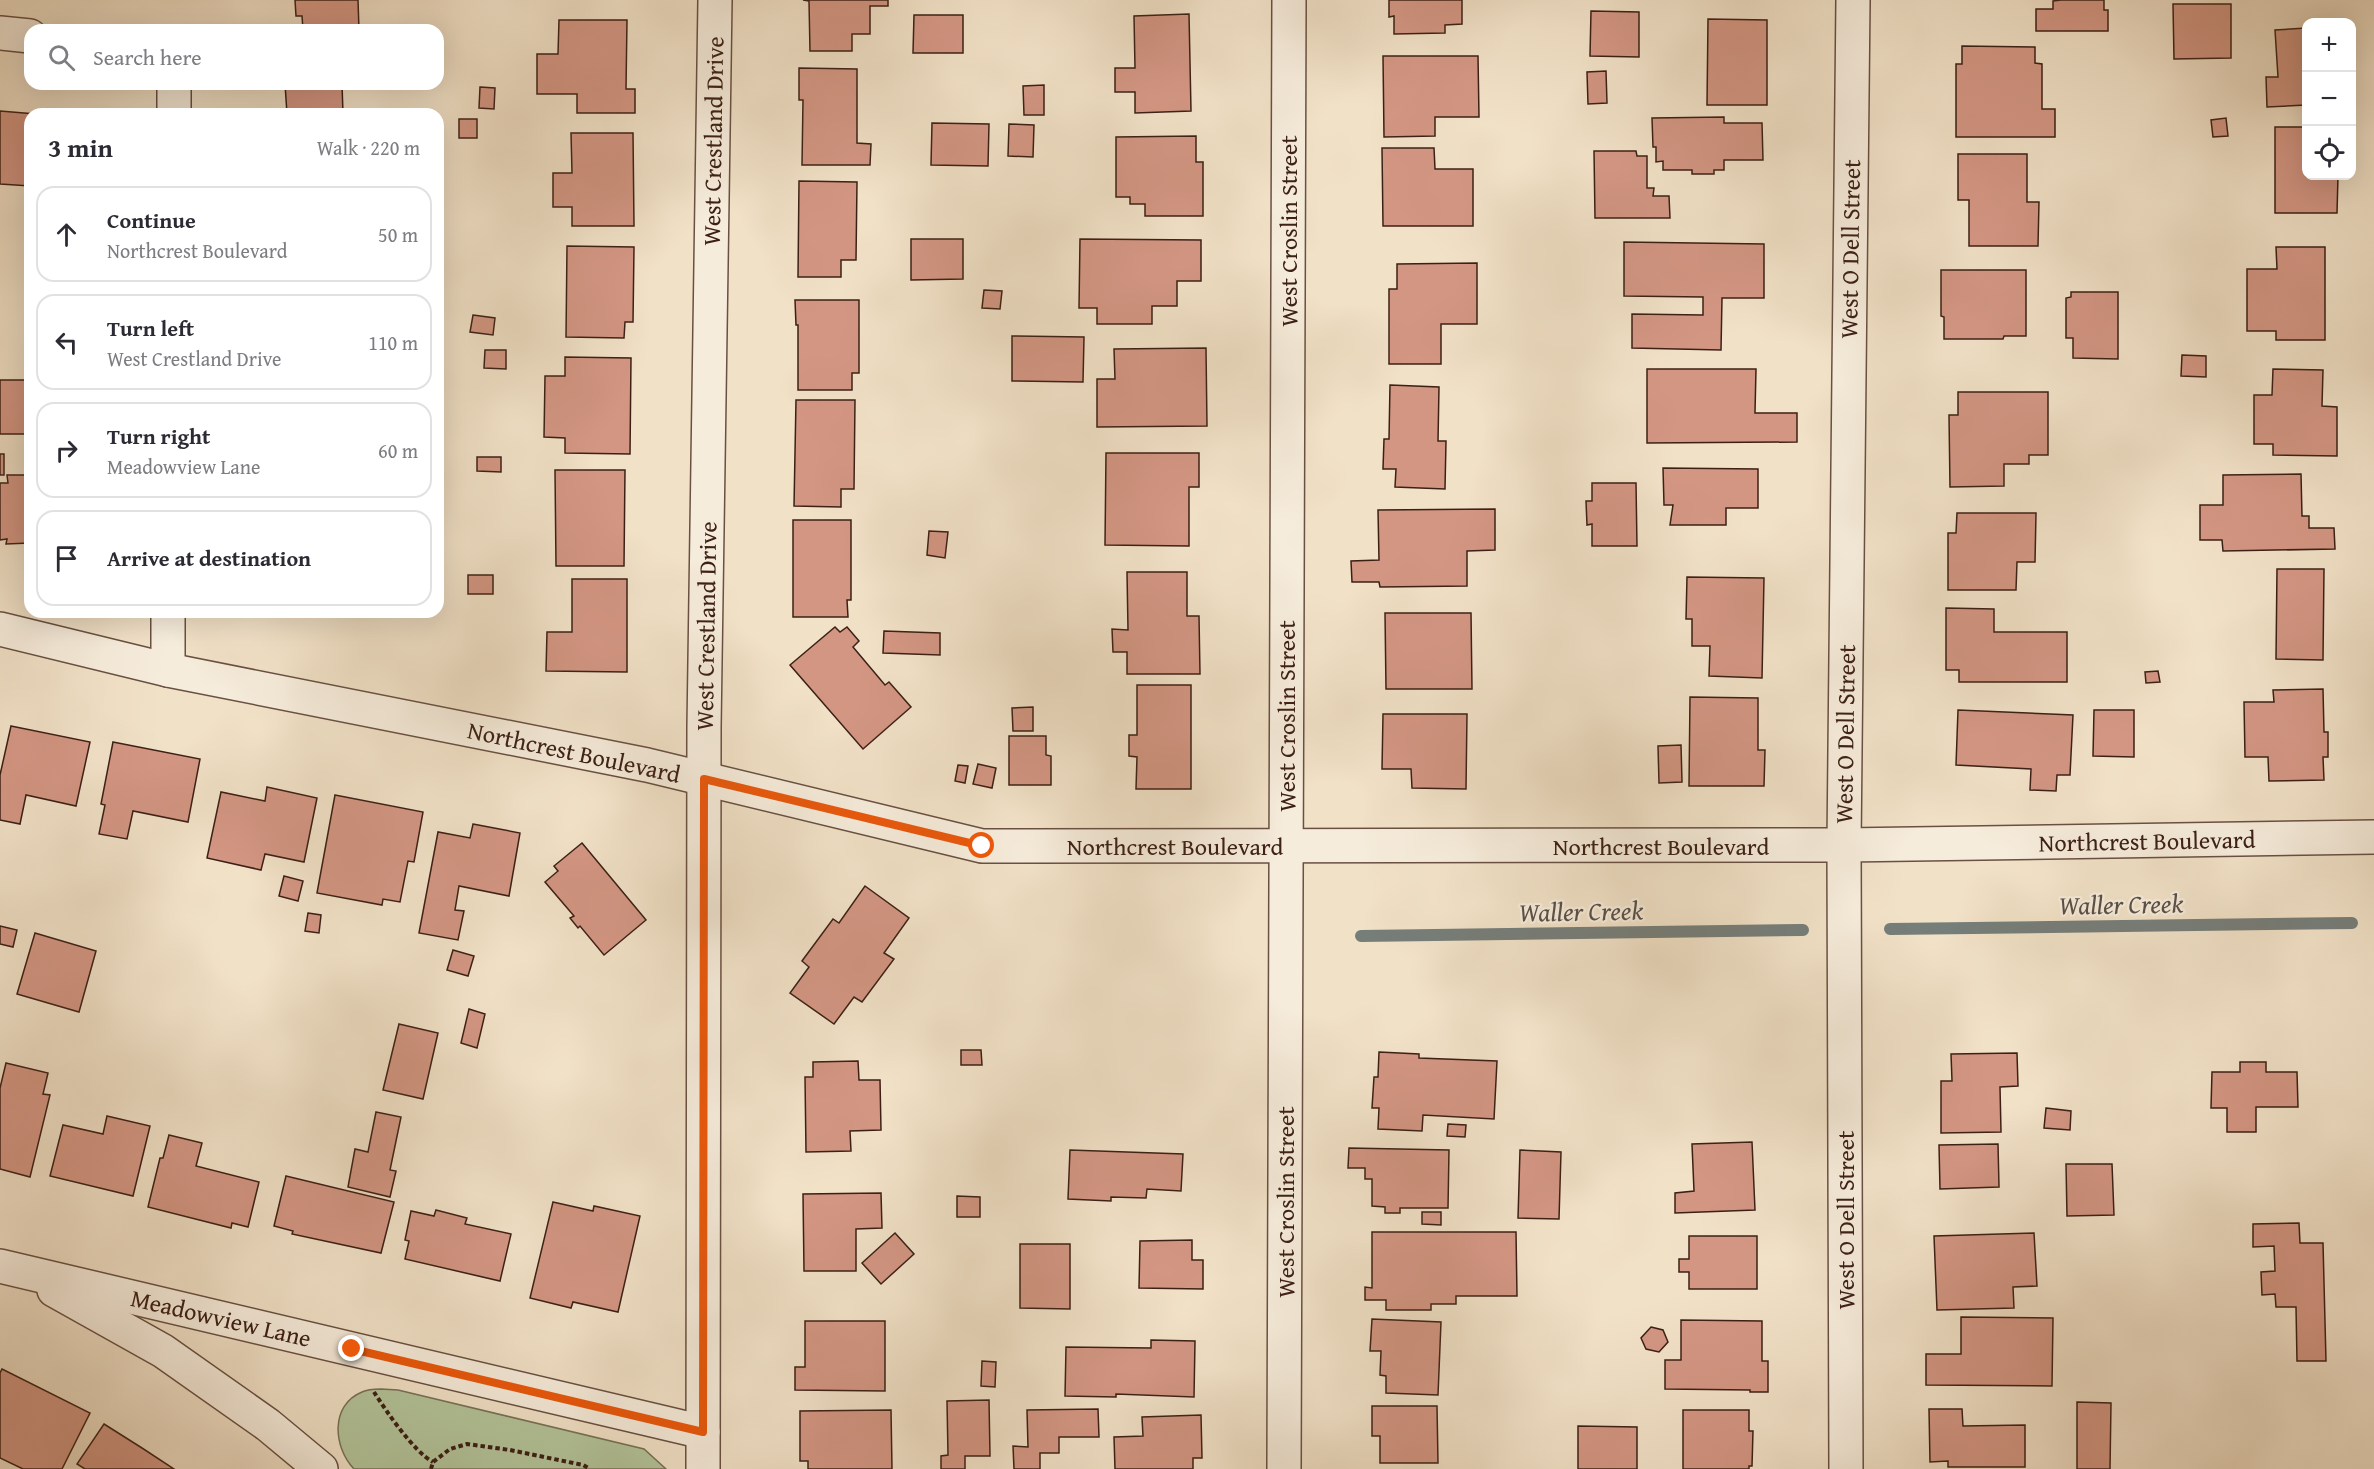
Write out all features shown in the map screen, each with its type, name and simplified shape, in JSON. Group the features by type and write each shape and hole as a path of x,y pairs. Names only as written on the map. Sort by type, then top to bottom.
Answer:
{"street":[{"name":"West Crestland Drive","path":"703,1469 704,779 715,0"},
{"name":"West Croslin Street","path":"1284,1469 1289,0"},
{"name":"West O Dell Street","path":"1846,1469 1844,845 1853,0"},
{"path":"0,33 24,35"},
{"path":"174,90 174,108"},
{"path":"168,618 168,670"},
{"name":"Northcrest Boulevard","path":"0,629 168,670 635,763 982,846 1844,845 2374,837"},
{"name":"Meadowview Lane","path":"10,1268 703,1432"},
{"name":"Meadowview Lane","path":"10,1268 164,1351 268,1425 321,1469"}],"path":[{"path":"374,1392 425,1458 433,1462"},
{"path":"431,1469 433,1462 450,1449 467,1444 510,1450 583,1465 590,1469"}],"green space":[{"path":"367,1390 398,1390 644,1449 666,1469 354,1469 342,1450 339,1438 338,1427 344,1406 352,1398"}],"building":[{"path":"295,0 358,0 359,24 303,24 302,16 296,16"},
{"path":"803,0 888,0 888,6 870,6 870,34 852,34 852,51 810,51 809,1"},
{"path":"1389,0 1462,0 1462,24 1445,25 1445,33 1394,34 1394,16 1389,17"},
{"path":"2104,0 2104,10 2108,10 2108,31 2036,31 2036,9 2053,9 2053,1"},
{"path":"2173,4 2231,4 2231,58 2174,59"},
{"path":"1591,11 1639,12 1639,57 1590,56"},
{"path":"1189,14 1191,111 1135,113 1135,92 1115,92 1115,68 1135,68 1134,16"},
{"path":"914,15 963,15 963,53 913,53"},
{"path":"1708,19 1767,20 1767,105 1707,105"},
{"path":"559,20 627,20 626,89 635,89 635,113 577,113 577,94 537,94 537,54 558,54"},
{"path":"2302,28 2302,105 2267,107 2266,77 2278,77 2275,30"},
{"path":"1962,46 2035,47 2035,63 2042,64 2042,109 2055,109 2055,137 1956,137 1956,64 1962,64"},
{"path":"1383,56 1478,56 1479,117 1435,117 1435,136 1384,137"},
{"path":"799,68 857,69 857,143 871,144 870,165 802,165 803,100 799,100"},
{"path":"1606,71 1607,103 1588,104 1587,72"},
{"path":"1044,85 1044,115 1024,115 1023,86"},
{"path":"480,87 495,88 494,109 479,108"},
{"path":"285,90 342,90 343,108 287,108"},
{"path":"0,111 24,113 24,186 0,184"},
{"path":"1724,117 1724,123 1762,123 1763,160 1724,160 1724,170 1714,170 1714,174 1692,174 1692,170 1663,170 1663,161 1656,162 1652,118"},
{"path":"2226,118 2228,136 2213,137 2211,120"},
{"path":"459,119 477,119 477,138 459,138"},
{"path":"932,123 989,124 988,166 931,165"},
{"path":"1009,124 1034,125 1033,157 1008,156"},
{"path":"2275,127 2302,127 2302,180 2338,180 2337,213 2275,213"},
{"path":"571,133 633,133 634,226 572,226 572,207 553,207 553,173 572,173"},
{"path":"1196,136 1196,162 1203,162 1203,216 1145,216 1145,204 1130,204 1130,197 1116,197 1116,137"},
{"path":"1382,148 1434,148 1435,169 1473,169 1473,226 1383,226"},
{"path":"1594,151 1636,151 1637,156 1647,156 1647,188 1654,188 1653,196 1669,196 1670,218 1595,218"},
{"path":"1958,154 2027,154 2027,202 2039,202 2038,246 1969,246 1969,200 1958,200"},
{"path":"799,181 857,182 856,260 841,260 841,277 798,277"},
{"path":"911,239 963,239 963,279 911,280"},
{"path":"1080,239 1201,240 1201,281 1177,281 1177,306 1152,306 1152,324 1097,324 1097,308 1079,308"},
{"path":"1624,242 1764,244 1764,298 1722,298 1721,350 1632,348 1632,314 1703,315 1703,297 1624,296"},
{"path":"567,246 634,247 633,322 625,322 624,338 566,337"},
{"path":"2276,247 2325,247 2325,340 2276,340 2276,331 2247,331 2247,269 2277,269"},
{"path":"1477,263 1477,324 1441,324 1441,364 1389,364 1389,289 1397,289 1397,264"},
{"path":"1941,270 2026,270 2026,336 2004,336 2003,339 1944,339 1944,317 1941,316"},
{"path":"984,290 1002,291 1000,309 982,308"},
{"path":"2071,292 2118,292 2118,359 2073,358 2073,338 2066,338 2066,298 2071,297"},
{"path":"795,300 859,300 859,373 852,373 852,390 798,390 798,325 796,325"},
{"path":"473,315 495,318 493,335 470,332"},
{"path":"1012,336 1084,337 1083,382 1012,381"},
{"path":"1206,348 1207,426 1097,427 1097,379 1115,379 1114,349"},
{"path":"485,350 506,350 506,369 484,368"},
{"path":"2182,355 2206,356 2206,377 2181,376"},
{"path":"565,357 631,358 630,454 565,453 565,438 544,437 545,376 565,376"},
{"path":"1647,369 1756,369 1755,413 1797,413 1797,442 1647,443"},
{"path":"2273,369 2323,370 2322,406 2337,407 2337,456 2273,455 2273,444 2254,444 2254,395 2272,395"},
{"path":"0,380 24,380 24,434 0,434"},
{"path":"1390,385 1439,387 1438,441 1446,441 1445,489 1395,487 1396,469 1383,469 1384,439 1389,439"},
{"path":"1958,392 2048,392 2048,455 2029,455 2029,464 2004,464 2004,486 1950,487 1949,415 1958,415"},
{"path":"796,400 855,400 854,489 841,489 841,507 794,506"},
{"path":"1106,453 1199,453 1199,487 1189,487 1189,546 1105,545"},
{"path":"0,454 4,454 4,475 0,475"},
{"path":"477,457 501,457 501,472 477,471"},
{"path":"1663,468 1758,469 1758,508 1726,508 1726,525 1670,525 1673,505 1664,505"},
{"path":"555,470 625,470 624,566 556,566"},
{"path":"2301,474 2302,516 2309,516 2309,528 2334,528 2335,549 2223,551 2222,540 2200,540 2200,505 2223,505 2223,475"},
{"path":"7,475 24,475 24,543 6,544 7,539 0,540 0,483 8,483"},
{"path":"1592,483 1636,483 1637,546 1592,546 1592,524 1587,525 1586,501 1592,501"},
{"path":"1495,509 1495,550 1467,551 1467,586 1380,587 1379,582 1352,582 1351,561 1379,560 1378,510"},
{"path":"1957,513 2036,513 2035,562 2017,562 2016,590 1948,590 1948,533 1956,533"},
{"path":"793,520 851,520 851,600 847,600 848,617 793,617"},
{"path":"929,531 948,532 945,558 927,555"},
{"path":"2277,569 2324,569 2323,660 2276,659"},
{"path":"1127,572 1187,572 1187,616 1199,616 1200,674 1127,674 1127,652 1113,652 1112,629 1128,630"},
{"path":"468,575 493,575 493,594 468,594"},
{"path":"1687,577 1764,578 1762,678 1709,676 1710,646 1692,646 1692,619 1686,619"},
{"path":"572,579 627,579 627,672 546,671 547,632 572,632"},
{"path":"1946,608 1994,609 1994,632 2067,632 2067,682 1959,682 1959,670 1946,670"},
{"path":"1385,613 1471,613 1472,689 1386,689"},
{"path":"835,627 840,632 847,627 859,641 853,647 885,685 889,682 911,707 863,749 790,665"},
{"path":"884,631 940,633 940,655 883,653"},
{"path":"2158,671 2160,682 2146,683 2145,672"},
{"path":"1137,685 1191,685 1191,789 1136,789 1137,757 1129,756 1129,735 1137,735"},
{"path":"2323,689 2324,732 2328,732 2328,757 2323,757 2324,780 2269,781 2268,757 2245,757 2244,702 2274,702 2273,690"},
{"path":"1690,697 1758,698 1758,750 1765,750 1764,786 1689,786"},
{"path":"1033,707 1033,731 1013,731 1012,708"},
{"path":"1958,710 2073,715 2070,775 2057,775 2056,791 2030,790 2031,769 1956,765"},
{"path":"2094,710 2134,710 2134,757 2093,756"},
{"path":"1383,714 1467,714 1466,789 1412,788 1411,769 1382,769"},
{"path":"11,726 90,742 76,806 26,795 20,824 0,820 0,775"},
{"path":"1009,736 1046,736 1046,755 1051,756 1051,785 1009,785"},
{"path":"113,742 200,759 188,822 133,811 127,839 99,834 105,805 101,804"},
{"path":"1681,745 1682,782 1659,783 1658,746"},
{"path":"978,764 996,768 992,788 973,784"},
{"path":"958,765 968,766 965,783 955,781"},
{"path":"267,787 317,798 304,862 265,854 261,870 207,858 221,792 265,801"},
{"path":"335,795 423,812 414,862 408,861 400,902 383,899 382,905 317,893"},
{"path":"473,824 520,833 509,896 459,886 455,910 464,911 458,940 419,933 438,832 470,838"},
{"path":"582,843 646,920 604,955 580,926 578,928 570,918 574,916 545,882 558,871 554,866"},
{"path":"284,876 303,881 298,901 279,896"},
{"path":"865,886 909,918 884,953 894,959 862,1002 854,997 834,1024 790,993 809,967 802,961 833,919 839,923"},
{"path":"308,913 321,915 319,933 305,931"},
{"path":"0,926 17,930 13,947 0,944"},
{"path":"35,933 96,951 79,1012 17,994"},
{"path":"453,950 474,956 468,976 447,970"},
{"path":"469,1009 485,1014 477,1048 461,1043"},
{"path":"399,1024 438,1033 423,1099 383,1090"},
{"path":"961,1050 981,1050 982,1065 961,1065"},
{"path":"1379,1052 1419,1054 1419,1058 1497,1061 1494,1119 1423,1115 1422,1131 1378,1129 1379,1108 1372,1108 1374,1077 1378,1077"},
{"path":"2017,1053 2018,1086 2000,1087 2001,1132 1941,1133 1941,1081 1952,1081 1951,1054"},
{"path":"858,1061 859,1080 880,1080 881,1130 850,1131 851,1151 806,1152 805,1077 813,1077 813,1062"},
{"path":"2240,1062 2266,1062 2266,1072 2297,1072 2298,1107 2256,1107 2256,1132 2227,1132 2227,1108 2211,1108 2212,1072 2240,1072"},
{"path":"6,1063 48,1073 43,1094 50,1095 30,1177 0,1169 0,1088"},
{"path":"2046,1108 2071,1111 2070,1130 2044,1128"},
{"path":"376,1112 401,1117 390,1170 396,1171 390,1197 348,1187 355,1149 368,1152"},
{"path":"107,1116 150,1126 133,1196 50,1176 63,1125 103,1134"},
{"path":"1448,1124 1466,1125 1465,1137 1447,1136"},
{"path":"169,1135 202,1143 196,1166 259,1182 248,1227 232,1223 231,1228 148,1207 160,1158 163,1158"},
{"path":"1752,1142 1755,1210 1675,1213 1675,1193 1694,1191 1692,1144"},
{"path":"1998,1144 1999,1187 1940,1189 1939,1145"},
{"path":"1349,1148 1449,1150 1448,1208 1400,1208 1400,1213 1385,1213 1385,1207 1372,1206 1372,1179 1365,1179 1365,1168 1348,1168"},
{"path":"1070,1150 1183,1154 1181,1191 1147,1189 1146,1198 1111,1197 1111,1201 1068,1199"},
{"path":"1520,1150 1561,1152 1559,1219 1518,1218"},
{"path":"2066,1164 2112,1164 2114,1215 2067,1216"},
{"path":"286,1176 394,1202 381,1253 292,1234 293,1231 274,1226"},
{"path":"881,1193 882,1228 856,1229 856,1271 804,1271 803,1194"},
{"path":"957,1196 980,1197 980,1217 957,1217"},
{"path":"553,1202 593,1211 594,1206 640,1216 618,1312 573,1302 571,1308 530,1298"},
{"path":"436,1210 467,1218 465,1224 511,1234 500,1281 405,1259 409,1241 405,1240 411,1211 434,1216"},
{"path":"1422,1212 1441,1212 1441,1225 1422,1224"},
{"path":"2299,1223 2300,1243 2323,1243 2326,1361 2297,1361 2296,1307 2276,1307 2275,1294 2262,1295 2261,1272 2275,1271 2274,1246 2253,1247 2253,1224"},
{"path":"1372,1232 1516,1232 1517,1296 1456,1296 1456,1304 1431,1304 1431,1310 1386,1310 1386,1300 1365,1300 1365,1287 1372,1288"},
{"path":"895,1233 914,1254 881,1284 862,1263"},
{"path":"2034,1233 2037,1286 2013,1287 2014,1308 1937,1310 1934,1236"},
{"path":"1689,1236 1757,1236 1757,1289 1689,1289 1689,1272 1679,1272 1679,1259 1689,1259"},
{"path":"1192,1240 1192,1260 1203,1260 1203,1289 1139,1288 1140,1241"},
{"path":"1020,1244 1070,1244 1070,1309 1020,1308"},
{"path":"1961,1317 2053,1318 2052,1386 1926,1385 1926,1354 1961,1354"},
{"path":"1372,1319 1441,1322 1438,1395 1386,1393 1386,1376 1380,1375 1381,1351 1370,1351"},
{"path":"1681,1320 1762,1321 1762,1361 1768,1361 1768,1392 1665,1389 1665,1360 1681,1360"},
{"path":"805,1321 885,1321 885,1391 795,1390 795,1367 805,1367"},
{"path":"1651,1327 1663,1330 1668,1342 1659,1352 1646,1349 1641,1338"},
{"path":"1151,1340 1195,1341 1194,1397 1116,1394 1116,1397 1065,1396 1066,1347 1151,1348"},
{"path":"982,1361 996,1362 995,1387 981,1386"},
{"path":"2,1369 90,1413 62,1469 23,1469 0,1458 0,1373"},
{"path":"989,1400 990,1456 965,1456 965,1469 941,1469 941,1456 948,1455 947,1401"},
{"path":"2077,1402 2111,1403 2110,1469 2077,1469"},
{"path":"1372,1406 1437,1406 1438,1463 1380,1463 1380,1436 1372,1436"},
{"path":"1098,1409 1099,1437 1059,1437 1059,1453 1040,1453 1040,1469 1014,1469 1013,1446 1028,1447 1027,1410"},
{"path":"1929,1409 1962,1409 1963,1426 2025,1425 2025,1467 1948,1467 1948,1461 1930,1462"},
{"path":"891,1410 892,1469 808,1469 808,1461 800,1461 800,1411"},
{"path":"1683,1410 1749,1410 1749,1431 1753,1431 1752,1466 1749,1466 1749,1469 1683,1469"},
{"path":"1201,1415 1202,1458 1193,1458 1193,1469 1115,1469 1114,1437 1143,1436 1142,1417"},
{"path":"104,1424 174,1469 85,1469 77,1464"},
{"path":"1578,1426 1637,1427 1637,1469 1578,1469"}],"waterway":[{"name":"Waller Creek","path":"1890,929 2352,923"},
{"name":"Waller Creek","path":"1361,936 1803,930"}],"route":[{"path":"352,1349 703,1432 704,779 982,846"}]}
